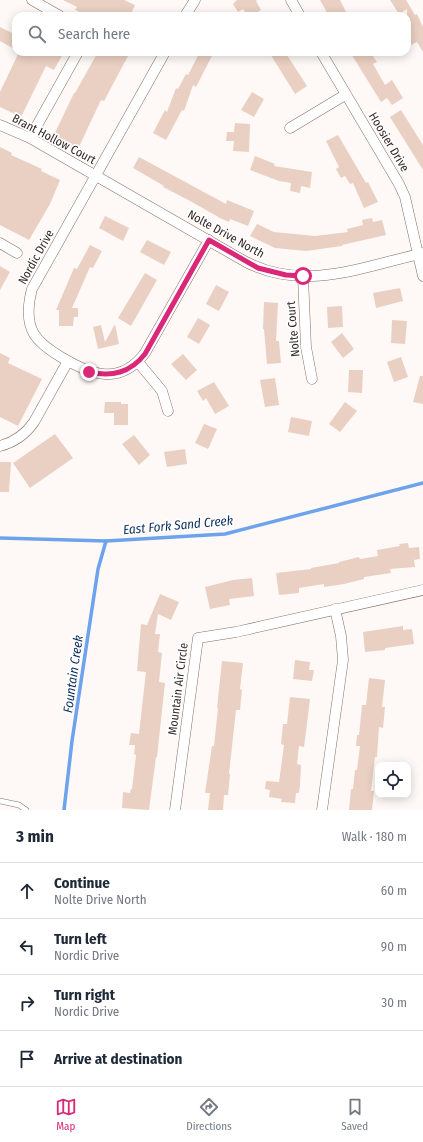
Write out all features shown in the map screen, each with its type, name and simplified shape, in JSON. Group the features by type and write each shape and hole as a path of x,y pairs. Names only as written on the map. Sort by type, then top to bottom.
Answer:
{"street":[{"path":"32,0 53,12"},
{"path":"187,12 194,0"},
{"path":"291,0 298,12"},
{"path":"30,138 76,56"},
{"name":"Nordic Drive","path":"163,56 97,176 32,289 28,301 30,322 34,334 41,343 50,350 89,372 110,374 124,371 138,362 145,354 209,240"},
{"name":"Hoosier Drive","path":"323,56 399,184 405,197 421,254 423,276"},
{"path":"290,128 345,95"},
{"name":"Brant Hollow Court","path":"0,125 30,138 97,176"},
{"name":"Nolte Drive North","path":"97,176 258,268 286,275 330,275 421,254"},
{"path":"0,243 17,253"},
{"name":"Nolte Court","path":"303,276 306,347 312,379"},
{"path":"0,446 21,438 28,431 68,361"},
{"path":"138,362 162,391 168,411"},
{"name":"Mountain Air Circle","path":"175,810 198,638 236,632 423,590"},
{"path":"322,810 343,647 342,636 335,610"}],"lane":[{"path":"0,801 19,805 26,810"}],"building":[{"path":"63,0 124,0 135,5 132,12 80,12 75,10 77,7"},
{"path":"237,0 257,0 256,1 261,10 258,12 245,12 243,9 238,12 233,4"},
{"path":"320,0 340,0 346,12 327,12"},
{"path":"390,0 406,0 415,15 417,14 423,27 423,52 417,42 411,45 411,12 407,12 407,9 402,12 398,12"},
{"path":"0,27 12,33 12,48 0,41"},
{"path":"17,56 62,56 54,70 46,66 21,117 0,107 0,92"},
{"path":"96,56 128,56 104,101 101,100 77,151 52,139"},
{"path":"198,56 212,56 196,87 193,85 184,111 182,110 166,140 153,133 165,110 167,112 176,88 178,89 186,74 188,75"},
{"path":"271,56 288,56 307,86 295,94"},
{"path":"352,56 373,56 377,62 373,64 385,85 392,80 403,98 392,105 387,98 381,102"},
{"path":"252,92 264,99 254,117 241,110"},
{"path":"401,110 423,145 423,170 390,117"},
{"path":"235,123 250,124 249,152 233,151 234,141 226,141 227,132 234,132"},
{"path":"338,135 366,183 368,182 378,202 364,208 353,183 350,184 345,176 341,178 336,169 339,167 326,141"},
{"path":"0,147 12,153 11,155 42,169 41,171 60,180 50,204 29,240 0,225"},
{"path":"255,156 275,164 274,166 312,172 310,188 301,186 300,193 290,191 291,183 279,181 250,170"},
{"path":"139,157 226,204 227,200 254,211 248,226 230,219 229,222 220,218 163,187 164,186 133,168"},
{"path":"105,216 129,228 123,241 99,228"},
{"path":"372,218 373,222 382,220 386,235 342,246 306,251 275,248 250,236 257,224 274,232 315,236 348,232 347,229 363,225 362,220"},
{"path":"147,240 171,252 164,265 140,252"},
{"path":"90,245 102,251 93,268 90,267 72,308 78,308 78,317 74,317 73,326 59,326 59,310 56,310 74,268 77,269"},
{"path":"0,266 10,272 0,290"},
{"path":"145,273 157,280 131,326 118,318"},
{"path":"216,285 229,292 219,311 206,304"},
{"path":"400,288 403,301 376,308 373,293"},
{"path":"264,302 278,303 276,341 279,341 281,363 267,364 263,329"},
{"path":"342,306 343,327 328,328 327,307"},
{"path":"198,318 210,325 199,344 187,337"},
{"path":"392,320 407,321 405,344 391,343"},
{"path":"115,324 119,344 98,349 93,327 101,325 105,342"},
{"path":"342,333 354,349 343,358 331,342"},
{"path":"0,353 10,358 8,363 42,379 18,426 0,417"},
{"path":"183,354 197,370 186,380 171,364"},
{"path":"401,357 408,377 394,382 387,362"},
{"path":"349,370 363,370 362,393 348,392"},
{"path":"420,376 423,376 423,404 413,402"},
{"path":"275,378 279,405 265,407 260,380"},
{"path":"214,382 229,406 215,414 206,398 203,401 197,391"},
{"path":"105,402 121,402 121,404 128,404 128,425 114,425 114,413 104,413"},
{"path":"345,402 357,411 340,432 329,424"},
{"path":"291,417 312,421 309,436 288,432"},
{"path":"204,424 217,429 208,449 195,443"},
{"path":"55,434 73,458 30,488 13,463"},
{"path":"134,435 150,455 139,465 122,444"},
{"path":"185,449 187,464 167,467 164,452"},
{"path":"0,462 11,462 9,492 0,492"},
{"path":"408,543 409,548 419,547 420,559 414,560 415,567 390,569 391,573 364,577 364,579 344,584 324,587 324,584 299,588 299,593 279,595 276,573 311,569 359,557 360,559 378,556 377,550"},
{"path":"252,578 254,596 229,599 230,605 210,609 205,587 233,580"},
{"path":"160,594 179,602 171,620 158,614 155,634 160,634 158,652 162,653 159,682 165,683 157,757 149,810 122,808 123,792 130,793 132,789 136,755 134,754 135,745 129,745 131,733 139,734 146,672 137,671 141,624 147,625"},
{"path":"403,626 403,630 412,629 414,644 385,648 385,650 365,652 363,632"},
{"path":"295,660 310,662 309,670 314,670 312,681 293,679"},
{"path":"222,661 243,663 240,689 242,690 240,710 236,710 228,795 224,795 223,810 208,810 210,793 205,793 212,746 214,746"},
{"path":"369,678 385,680 382,707 385,707 383,728 379,727 377,757 375,757 371,791 374,791 372,810 349,810 351,789 353,789 355,770 357,770 360,746 356,746 357,735 359,735 362,705 366,705"},
{"path":"290,697 310,699 304,747 299,746 297,764 301,765 300,785 299,793 296,793 295,803 281,802 282,799 269,797 270,790 265,789 266,781 279,782 284,745 281,744 283,724 287,724"}],"waterway":[{"name":"East Fork Sand Creek","path":"0,538 106,541 225,534 423,483"},
{"name":"Fountain Creek","path":"64,810 72,741 98,569 106,541"}],"route":[{"path":"89,372 110,374 128,369 138,362 145,354 209,240 258,268 286,275 303,276"}]}
